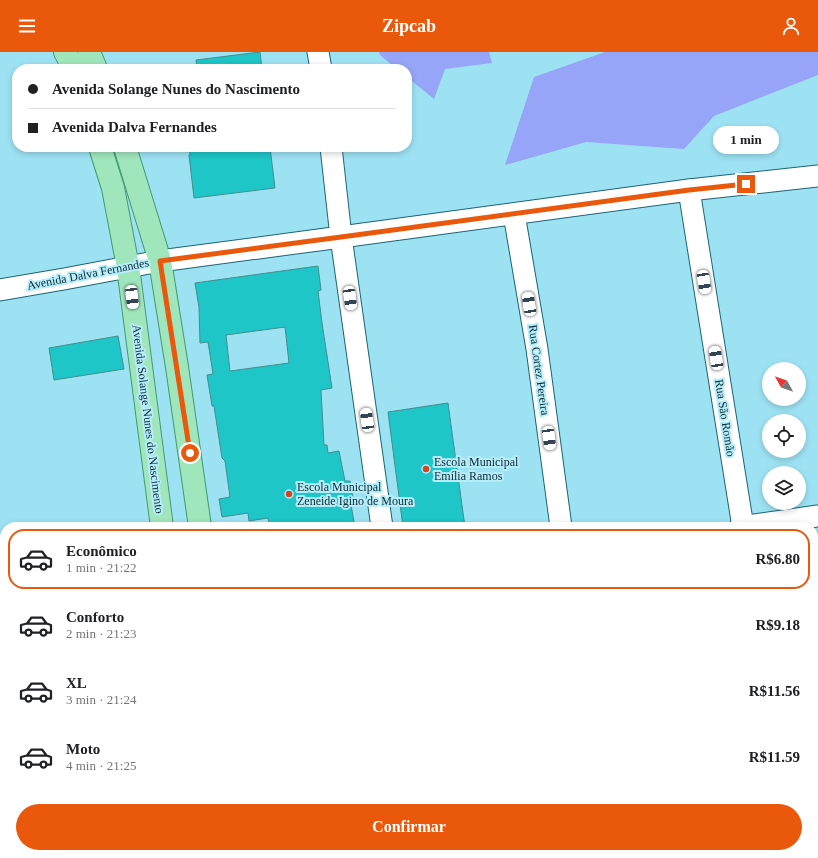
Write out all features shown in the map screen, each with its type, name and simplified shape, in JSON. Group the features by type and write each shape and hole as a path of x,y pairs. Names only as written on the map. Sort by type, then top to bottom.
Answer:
{"main road":[{"path":"65,52 71,64"},
{"path":"89,52 94,64"},
{"name":"Avenida Solange Nunes do Nascimento","path":"102,152 113,188 128,267 161,522"},
{"path":"127,152 160,261 199,522"}],"street":[{"path":"318,52 321,64"},
{"path":"331,152 341,237 381,522"},
{"name":"Avenida Dalva Fernandes","path":"0,290 64,280 160,261 689,190 818,176"},
{"name":"Rua São Romão","path":"689,190 742,522"},
{"name":"Rua Cortez Pereira","path":"514,214 537,350 560,522"},
{"path":"777,522 818,516"}],"shaded area":[{"path":"379,52 489,52 492,63 445,69 434,99 412,81 412,64 391,64 380,55"},
{"path":"605,52 818,52 818,75 714,116 684,149 586,142 505,165 534,77"}],"building":[{"path":"260,52 261,64 196,64 196,60"},
{"path":"190,152 271,152 275,188 194,198"},
{"path":"318,266 321,290 318,291 332,388 321,390 324,445 327,445 328,453 339,451 345,481 350,481 354,504 351,505 354,522 269,522 268,518 249,521 248,513 222,517 219,499 230,497 225,461 222,458 214,406 212,406 207,375 213,374 208,342 200,343 199,307 195,283","holes":["285,327 289,363 230,371 226,335"]},
{"path":"118,336 124,369 54,380 49,348"},
{"name":"Escola Municipal Emília Ramos","path":"448,403 464,522 402,522 388,412"}],"place":[{"name":"Escola Municipal Emília Ramos","path":"426,469"},
{"name":"Escola Municipal Zeneide Igino de Moura","path":"289,494"}],"route":[{"path":"190,453 160,261 689,190 746,184"}]}
